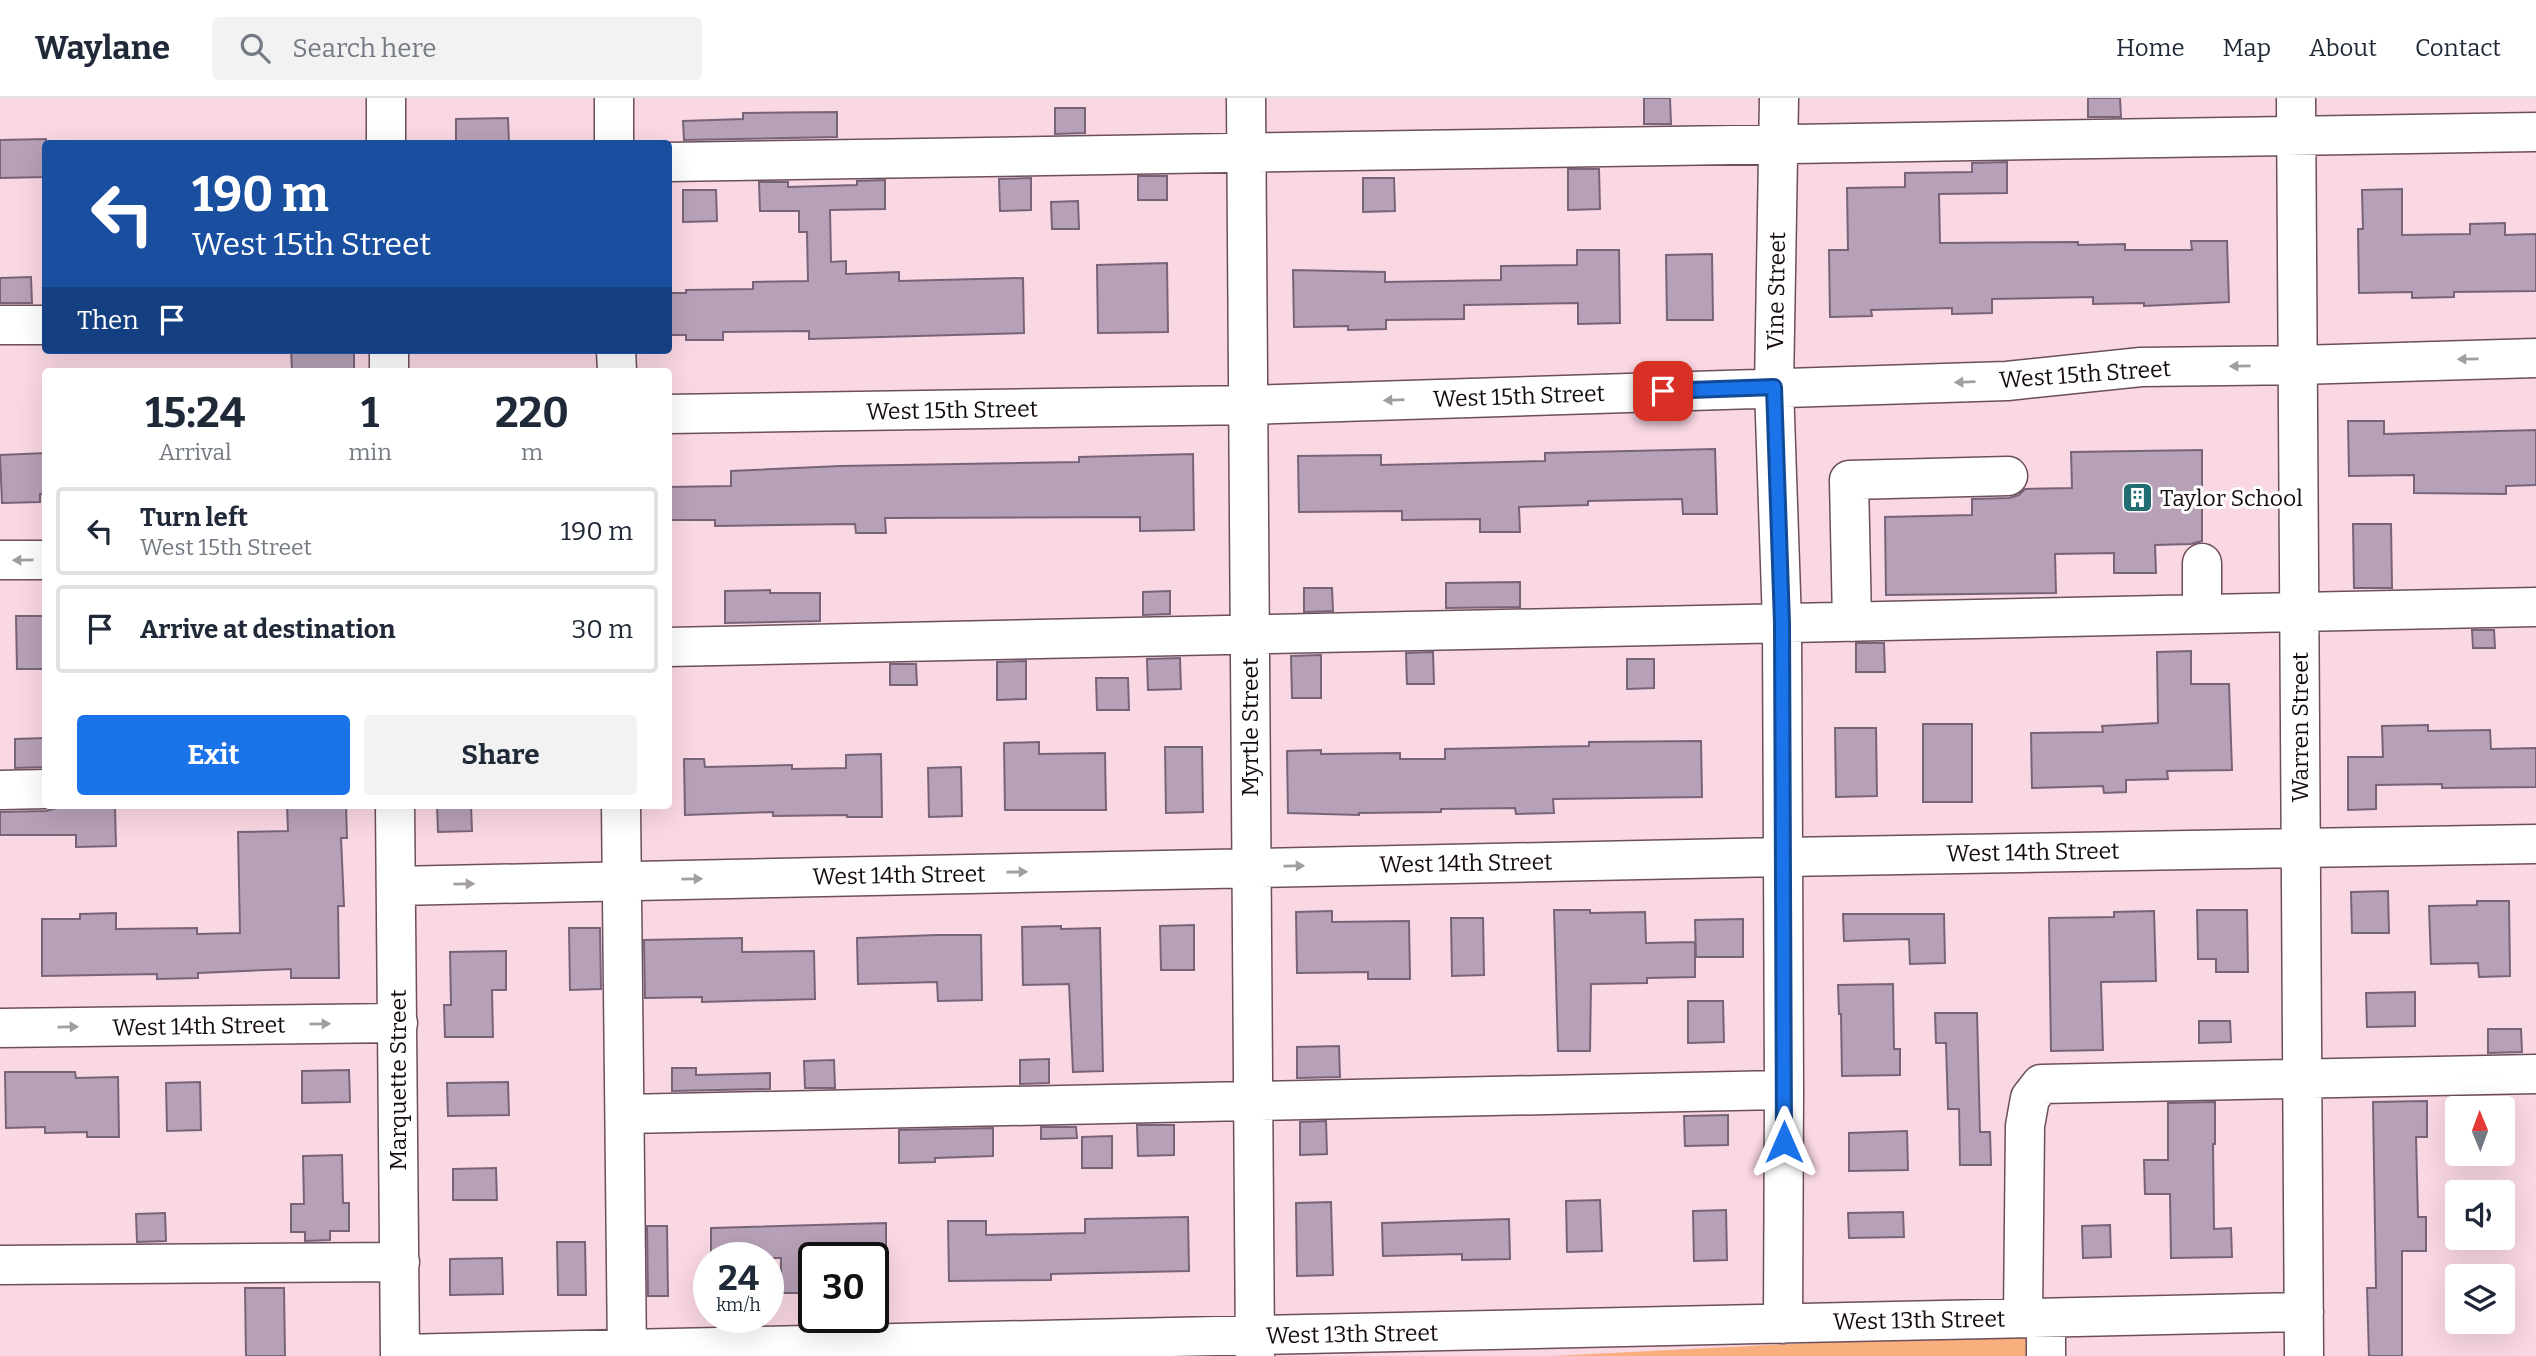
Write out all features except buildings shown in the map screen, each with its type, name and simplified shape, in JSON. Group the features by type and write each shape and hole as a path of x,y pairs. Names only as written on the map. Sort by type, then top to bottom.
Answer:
{"street":[{"path":"386,98 386,140"},
{"path":"614,98 614,140"},
{"name":"Myrtle Street","path":"1246,98 1255,1346"},
{"name":"Vine Street","path":"1779,98 1774,387 1782,623 1783,1324"},
{"name":"Warren Street","path":"2296,98 2304,1356"},
{"path":"672,162 2536,132"},
{"path":"0,325 42,324"},
{"name":"West 15th Street","path":"672,414 1248,405 2007,381 2141,367 2536,358"},
{"path":"1852,622 1849,480 2008,476"},
{"path":"0,560 42,560"},
{"path":"2202,563 2202,614"},
{"path":"672,647 2536,607"},
{"path":"0,790 42,789"},
{"name":"Marquette Street","path":"395,809 400,1355"},
{"path":"621,809 627,1353"},
{"name":"West 14th Street","path":"396,886 1783,856 2536,844"},
{"name":"West 14th Street","path":"0,1028 398,1023"},
{"path":"2046,1356 2034,1318 2025,1126 2031,1098 2041,1084 2536,1074"},
{"path":"625,1114 1784,1090"},
{"path":"0,1265 400,1262"},
{"name":"West 13th Street","path":"400,1355 1255,1346 1783,1324 2304,1312"}],"shaded area":[{"path":"2029,1332 2029,1356 1552,1356"}],"place":[{"name":"Taylor School","path":"2137,498"}],"route":[{"path":"1663,391 1774,387 1782,623 1784,1142"}]}
